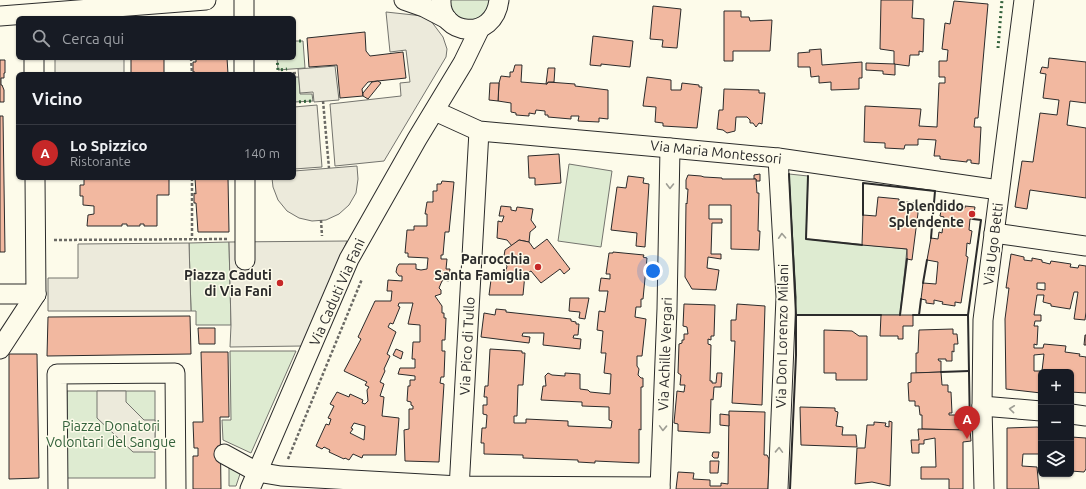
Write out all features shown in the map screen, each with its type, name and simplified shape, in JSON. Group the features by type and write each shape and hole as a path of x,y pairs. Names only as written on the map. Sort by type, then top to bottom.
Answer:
{"street":[{"path":"0,16 34,16 206,0"},
{"path":"244,0 244,16"},
{"path":"404,0 424,7 450,22 467,29 480,28 488,23 494,17 498,9 499,0"},
{"path":"441,0 443,12 450,22 464,63"},
{"name":"Via Ugo Betti","path":"984,489 982,406 983,320 1024,0"},
{"name":"Via Caduti Via Fani","path":"254,480 349,259 464,63 480,28"},
{"path":"34,60 34,72"},
{"path":"244,60 244,72"},
{"name":"Via Maria Montessori","path":"435,111 479,131 778,158 999,190"},
{"name":"Via Pico di Tullo","path":"459,487 479,131"},
{"name":"Via Achille Vergari","path":"660,488 667,309 670,148"},
{"name":"Via Don Lorenzo Milani","path":"778,158 786,297 778,489"},
{"path":"0,350 36,294 35,180"},
{"path":"245,180 245,260"},
{"path":"994,233 1086,246"},
{"path":"0,294 36,294"},
{"path":"58,489 57,374 167,373 175,373 176,489"},
{"path":"982,406 1038,411"},
{"path":"1074,414 1086,416"},
{"path":"224,454 254,480 281,476 459,487 660,488"}],"path":[{"path":"192,60 192,72"},
{"path":"323,101 329,168"},
{"path":"192,180 192,239"},
{"path":"322,220 322,236"},
{"path":"50,240 245,238"},
{"path":"281,476 362,278"}],"green space":[{"path":"449,0 490,0 488,10 485,14 477,19 466,20 457,16 453,12"},
{"path":"296,41 303,41 305,68 278,70 277,60 296,60"},
{"path":"296,77 299,77 300,94 312,94 313,101 296,102"},
{"path":"569,164 612,171 601,247 558,241"},
{"path":"789,174 808,176 806,239 907,249 900,315 796,315"},
{"path":"229,242 231,325 196,325 196,311 191,311 189,243"},
{"path":"230,351 296,351 251,453 223,440 222,420 231,420"},
{"name":"Piazza Donatori Volontari del Sangue","path":"67,391 155,391 155,478 67,478"},
{"path":"229,462 242,468 236,486 229,486"}],"shaded area":[{"path":"386,12 423,16 431,21 443,37 447,49 446,57 384,161 335,166 330,104 401,96 400,83 410,82 406,50 390,52"},
{"path":"55,60 124,60 124,72 55,72"},
{"path":"335,66 339,100 314,102 313,92 300,93 298,69"},
{"path":"317,105 322,167 296,169 296,107"},
{"path":"357,166 358,179 356,193 349,205 339,214 326,220 312,221 299,218 287,211 278,200 272,180 296,180 296,171"},
{"name":"Piazza Caduti di Via Fani","path":"347,241 303,346 230,347 231,325 229,242"},
{"path":"189,243 191,311 48,311 48,278 78,278 78,244"},
{"path":"97,391 126,391 126,402 144,420 155,420 155,452 133,452 97,418"}],"building":[{"path":"881,0 913,0 912,18 924,19 923,52 919,51 919,55 910,55 909,66 894,64 894,51 880,49"},
{"path":"954,1 988,4 978,118 975,118 974,127 981,127 979,164 971,163 971,160 967,160 967,162 940,159 940,156 934,156 936,140 918,139 918,145 905,145 904,149 885,148 885,143 864,142 865,106 921,109 919,126 937,127 939,83 945,83 945,77 939,77 939,61 947,61 948,50 942,49 945,23 950,24"},
{"path":"653,6 681,9 677,48 662,47 663,40 650,39"},
{"path":"724,11 741,11 741,17 749,17 750,21 772,20 770,51 733,51 733,61 724,61"},
{"path":"365,32 366,51 370,56 403,52 406,78 368,82 362,89 363,96 340,98 337,65 309,67 307,38"},
{"path":"593,36 633,41 630,67 601,64 601,66 590,65"},
{"path":"821,49 822,65 862,62 862,78 859,78 859,89 831,90 831,82 819,83 819,76 811,77 810,67 798,67 798,53"},
{"path":"1049,58 1086,62 1086,103 1070,101 1067,125 1086,128 1086,198 1030,190 1027,209 1015,207 1022,161 1033,162 1040,113 1057,115 1059,100 1043,98 1046,74 1040,73 1042,67 1048,68"},
{"path":"0,60 5,60 4,78 1,78 1,85 4,90 4,102 0,102"},
{"path":"131,60 164,60 164,72 131,72"},
{"path":"196,60 227,60 228,72 193,72 193,62 196,62"},
{"path":"866,63 895,64 895,75 883,74 883,71 866,70"},
{"path":"515,65 522,65 521,82 575,84 575,86 608,90 608,119 599,118 599,122 578,121 579,116 571,116 571,119 548,117 548,115 545,115 545,111 536,110 535,114 529,113 529,116 516,115 516,113 511,112 511,103 498,101 501,76 510,77 510,72 513,72"},
{"path":"548,68 555,68 554,82 548,82 546,84"},
{"path":"647,77 671,80 671,90 681,90 682,83 699,85 699,87 702,87 697,128 663,126 663,123 655,122 656,107 643,106"},
{"path":"378,81 381,83 368,99 363,96 363,93 372,82"},
{"path":"490,83 499,83 498,101 489,100"},
{"path":"724,89 759,90 759,93 765,93 762,124 759,123 756,127 753,123 750,123 750,120 747,117 736,117 735,131 727,133 723,130 717,129 719,110 723,110"},
{"path":"0,116 3,116 5,252 0,252"},
{"path":"559,154 561,183 535,185 535,178 529,178 528,156"},
{"path":"760,174 760,181 756,181 756,179 754,179 754,175"},
{"path":"688,175 722,179 756,179 757,193 759,193 759,250 731,249 731,205 709,205 709,219 722,219 722,223 712,223 711,254 721,254 721,259 708,257 707,268 719,270 716,290 692,289 685,277 686,203 687,204 688,189 686,189 686,180"},
{"path":"628,176 644,178 643,183 649,184 645,247 636,246 637,233 611,230 617,187 626,188"},
{"path":"84,180 169,180 169,195 157,195 157,226 144,226 144,224 140,224 140,226 127,226 127,224 122,224 122,226 87,226 88,215 94,214 94,206 83,205 83,196 80,196 80,185 84,185"},
{"path":"195,180 228,180 229,232 198,232 196,203 194,203 194,193 196,194"},
{"path":"442,181 454,182 449,232 445,232 443,255 441,255 441,259 447,259 446,269 450,269 450,280 442,281 439,288 441,290 441,294 435,296 442,306 444,318 446,318 445,340 442,340 442,351 445,351 444,377 441,377 440,383 444,384 439,462 405,461 404,430 409,429 409,409 413,409 411,402 407,401 408,386 410,386 410,380 415,380 415,376 398,374 400,368 415,368 415,359 412,359 413,342 420,342 420,325 408,324 413,303 399,303 398,306 400,307 393,324 390,323 388,327 396,332 387,354 390,356 380,382 384,384 380,396 384,397 382,416 399,418 396,455 363,455 362,458 353,454 349,460 344,459 329,452 330,450 324,447 322,449 316,446 326,424 329,425 331,419 328,418 334,406 330,404 337,392 349,397 350,394 363,400 362,403 365,404 368,401 367,390 369,387 365,385 367,382 344,371 361,339 358,337 375,301 391,301 392,291 387,291 388,280 402,281 402,276 399,276 396,272 399,264 416,264 416,269 427,269 428,258 408,257 408,253 405,253 407,230 414,230 414,226 427,226 427,214 425,214 427,202 433,202 433,191 437,191 437,184 441,184","holes":["354,423 365,426 364,440 350,433 353,429 351,428"]},
{"path":"878,197 899,199 899,201 914,203 917,207 918,213 912,260 907,259 907,249 862,245 863,215 876,216"},
{"path":"501,206 511,207 511,210 516,211 517,207 533,209 531,220 536,227 530,232 529,242 519,240 512,246 507,240 497,238 498,221 502,222 504,216 499,216"},
{"path":"942,206 965,208 965,206 975,207 973,219 970,219 969,230 972,231 970,244 967,243 966,256 968,257 961,303 955,302 955,306 942,304 943,302 934,300 934,304 926,303 926,300 921,299 923,283 936,284 938,262 927,260 931,238 938,239 939,232 942,233 944,217 940,216"},
{"name":"Parrocchia Santa Famiglia","path":"547,239 570,269 564,274 560,269 541,283 531,271 525,274 523,295 489,295 492,272 504,274 506,271 507,266 503,262 505,250 519,240 529,242 534,249"},
{"path":"613,252 644,255 643,257 647,258 643,299 641,299 641,307 636,307 635,317 646,319 642,356 637,356 637,366 639,369 638,375 643,378 643,387 641,387 641,430 639,429 639,463 595,461 595,463 578,462 578,460 523,458 523,455 484,454 484,443 481,443 482,428 486,428 487,415 483,414 483,405 487,405 487,397 484,397 485,386 488,386 490,349 522,351 522,353 525,353 523,385 518,385 517,416 514,416 514,423 526,423 526,419 568,421 568,426 611,428 612,421 609,420 609,407 582,406 582,402 541,400 543,386 546,386 545,376 548,373 552,375 565,376 565,373 580,374 580,389 588,390 590,392 610,394 611,374 604,373 606,353 601,353 603,331 597,330 599,311 605,312 608,291 599,291 601,278 610,279 610,274 606,274 609,253"},
{"path":"1011,254 1024,257 1024,260 1032,261 1032,258 1042,260 1042,262 1050,264 1051,261 1071,264 1070,267 1078,268 1079,265 1086,266 1085,320 1074,319 1078,292 1074,292 1070,309 1051,306 1051,304 1043,302 1044,295 1037,295 1034,315 1041,315 1041,321 1035,321 1034,326 1038,326 1037,345 1034,344 1034,348 1043,348 1044,344 1066,346 1065,352 1080,354 1079,356 1086,357 1086,393 1074,392 1074,369 1042,369 1044,354 1034,355 1034,371 1038,371 1038,393 1006,389 1005,319 1009,288 1006,288","holes":["1037,283 1045,283 1045,290 1037,289"]},
{"path":"570,298 589,298 585,319 579,318 580,312 569,311"},
{"path":"684,304 715,305 714,336 711,336 711,340 708,339 708,344 711,345 710,381 712,381 712,383 716,383 717,373 722,373 721,387 714,387 713,400 711,399 710,433 678,431 678,424 674,423 677,391 684,392 685,385 680,385 681,375 678,373 679,344 682,343 682,340 684,340 684,334 688,334 687,327 683,326"},
{"path":"737,304 765,306 762,405 732,403 735,341 731,341 731,320 736,320"},
{"path":"496,309 506,310 506,312 571,319 571,321 579,324 578,335 574,335 573,338 581,339 580,349 543,345 544,333 523,333 522,336 530,337 529,343 481,337 484,313 495,315"},
{"path":"881,315 913,315 913,326 903,326 903,339 898,339 898,336 880,336"},
{"path":"190,316 191,354 47,356 48,317"},
{"path":"198,328 215,328 215,344 199,344"},
{"path":"953,329 953,334 957,334 958,344 954,344 952,361 938,359 941,361 941,372 916,373 916,353 918,353 919,330"},
{"path":"824,330 852,331 859,336 867,336 867,380 836,380 836,373 824,373"},
{"path":"1085,335 1086,345 1084,345"},
{"path":"396,349 403,352 401,359 393,355"},
{"path":"201,352 228,352 229,417 220,417 221,489 193,489 193,456 198,456 198,448 194,448 193,422 203,422"},
{"path":"9,354 37,354 39,478 9,479"},
{"path":"941,372 942,385 948,385 948,392 951,392 952,413 949,413 949,415 961,416 961,430 922,429 922,415 920,415 919,406 915,406 915,401 909,401 908,383 911,382 911,373"},
{"path":"800,407 835,408 835,411 838,412 836,426 843,427 842,435 856,435 857,447 801,445"},
{"path":"729,411 765,412 764,455 767,455 769,459 768,489 676,489 678,472 694,473 693,479 710,480 710,486 721,486 721,483 728,484"},
{"path":"720,414 729,415 729,426 720,425"},
{"path":"889,421 892,422 890,486 872,482 855,484 857,448 865,448 867,425 874,425 874,422 886,423 885,426 889,427"},
{"path":"1038,427 1038,454 1023,454 1022,466 1037,467 1039,489 1007,489 1007,428"},
{"path":"918,429 970,430 971,441 963,442 963,489 949,489 949,479 921,479 921,467 936,467 935,438 924,440 924,444 919,444 919,453 912,453 911,440 919,440"},
{"path":"1074,437 1086,438 1086,469 1084,472 1074,471"},
{"path":"713,452 719,452 718,458 714,458 712,456"},
{"path":"710,461 719,461 718,473 710,473"}],"hedge":[{"path":"998,48 1002,0"},
{"path":"296,41 303,41"},
{"path":"277,60 278,70 287,69"},
{"path":"296,102 313,101"}],"wall":[{"path":"789,174 796,315 796,355 790,489"},
{"path":"808,176 806,239 862,245"},
{"path":"863,215 863,183 935,191 931,238"},
{"path":"970,430 968,315 981,220 973,219"},
{"path":"900,315 907,259"},
{"path":"923,283 927,260"},
{"path":"919,315 921,299"},
{"path":"796,315 881,315"},
{"path":"913,315 968,315"},
{"path":"941,372 969,371"}],"place":[{"name":"Splendido Splendente","path":"972,214"},
{"name":"Parrocchia Santa Famiglia","path":"538,267"},
{"name":"Piazza Caduti di Via Fani","path":"280,283"},
{"name":"Lo Spizzico","path":"967,439"}]}
